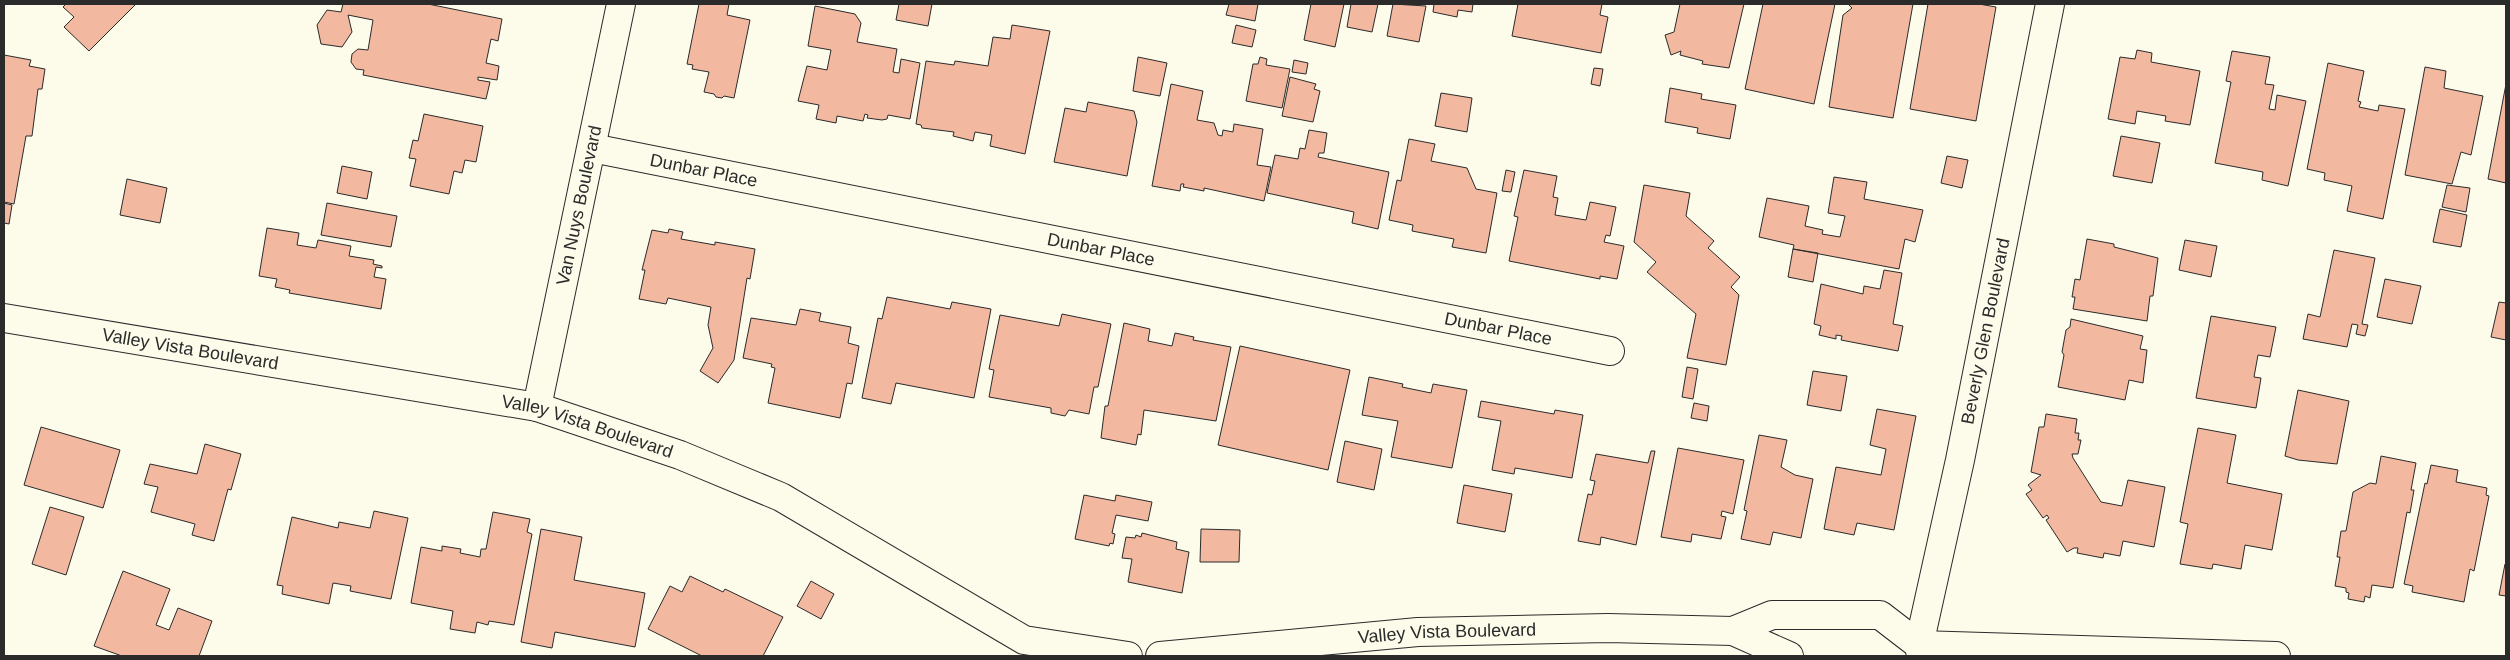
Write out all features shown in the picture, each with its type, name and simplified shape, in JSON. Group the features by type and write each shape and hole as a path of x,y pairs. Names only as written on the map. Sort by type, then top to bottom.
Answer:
{"street":[{"name":"Van Nuys Boulevard","path":"537,407 621,4"},
{"name":"Beverly Glen Boulevard","path":"1915,652 1960,460 2050,4"},
{"name":"Dunbar Place","path":"592,148 1610,352"},
{"name":"Valley Vista Boulevard","path":"4,318 537,407 680,455 781,497 1024,640 1128,656"},
{"name":"Valley Vista Boulevard","path":"1160,656 1418,632 1608,628 1733,630 1772,615 1880,615 1915,652"},
{"name":"Valley Vista Boulevard","path":"1733,630 1789,656"},
{"path":"1915,652 2276,656"}],"building":[{"path":"66,4 136,4 89,51 64,27 74,17 63,7"},
{"path":"343,4 428,4 502,19 498,41 491,39 486,63 499,66 497,80 478,77 478,80 490,82 486,99 363,75 364,70 356,69 351,62 352,54 358,49 368,50 373,20 348,15 352,32 342,47 321,44 317,25 327,10 341,12"},
{"path":"699,4 729,4 727,15 750,20 734,98 716,97 714,94 704,92 709,72 692,69 693,65 687,64"},
{"path":"899,4 932,4 928,26 896,20"},
{"path":"1229,4 1258,4 1255,21 1226,15"},
{"path":"1311,4 1344,4 1335,47 1304,40"},
{"path":"1351,4 1378,4 1372,32 1347,27"},
{"path":"1393,4 1426,6 1419,42 1387,36"},
{"path":"1434,4 1473,4 1472,12 1458,10 1457,17 1433,12"},
{"path":"1518,4 1602,4 1600,15 1608,17 1601,53 1512,36"},
{"path":"1680,4 1744,4 1729,68 1702,64 1703,61 1680,55 1681,51 1671,55 1665,35 1674,32"},
{"path":"1763,4 1835,4 1814,104 1745,89"},
{"path":"1848,4 1913,4 1893,118 1829,107 1843,15 1852,8"},
{"path":"1928,4 1979,4 1996,7 1976,121 1910,109"},
{"path":"815,6 855,14 861,23 857,42 897,49 893,72 899,73 901,59 920,63 910,119 888,115 887,119 882,120 867,118 868,115 865,114 863,121 837,116 836,123 816,119 819,105 798,101 807,66 827,70 831,50 808,46"},
{"path":"1012,25 1050,31 1025,154 990,146 992,135 975,132 973,141 953,136 954,132 922,128 921,125 916,124 926,61 954,65 955,61 988,66 993,37 1010,39"},
{"path":"1236,25 1256,30 1252,47 1232,43"},
{"path":"2137,50 2152,53 2151,62 2200,71 2190,125 2165,121 2166,116 2137,111 2135,124 2108,119 2120,57 2135,59"},
{"path":"2232,51 2270,57 2265,84 2274,85 2269,109 2275,110 2277,95 2306,101 2288,186 2262,180 2263,172 2215,163 2231,82 2226,81"},
{"path":"4,55 31,60 29,66 45,69 42,89 38,89 32,136 26,136 14,204 4,202"},
{"path":"1138,57 1167,63 1160,96 1133,91"},
{"path":"1260,57 1267,59 1266,65 1290,69 1282,108 1246,101 1253,64 1258,64"},
{"path":"1294,60 1308,63 1306,74 1292,72"},
{"path":"2328,63 2364,71 2358,101 2361,102 2359,107 2378,111 2379,105 2405,109 2383,219 2347,211 2352,186 2324,180 2325,173 2307,169"},
{"path":"2425,67 2446,71 2444,88 2483,96 2471,155 2461,152 2452,184 2405,175"},
{"path":"1594,68 1603,69 1600,86 1591,84"},
{"path":"1290,77 1316,84 1314,89 1320,91 1313,122 1282,116"},
{"path":"1171,84 1203,91 1197,120 1214,123 1218,135 1222,136 1223,130 1233,132 1234,124 1263,129 1257,165 1271,167 1264,201 1204,188 1204,191 1183,187 1184,184 1181,184 1180,191 1152,186"},
{"path":"2506,84 2506,183 2488,179"},
{"path":"1670,88 1702,94 1701,99 1736,105 1730,139 1697,133 1698,128 1665,122"},
{"path":"1441,93 1472,98 1467,132 1435,126"},
{"path":"1088,102 1134,111 1137,122 1127,176 1054,162 1065,108 1086,112"},
{"path":"424,114 483,126 476,162 465,160 462,173 454,171 449,194 410,186 416,159 409,158 413,140 418,141"},
{"path":"1309,130 1327,133 1324,153 1319,153 1318,157 1389,172 1378,229 1352,223 1354,212 1267,193 1275,155 1298,159 1300,148 1305,149"},
{"path":"2121,136 2160,143 2152,183 2113,176"},
{"path":"1409,139 1435,144 1431,161 1467,168 1476,189 1497,193 1486,253 1452,247 1454,239 1412,231 1413,225 1389,220 1397,180 1401,181"},
{"path":"1947,156 1968,160 1962,188 1941,183"},
{"path":"342,166 372,172 367,199 337,193"},
{"path":"1506,170 1515,172 1511,192 1502,191"},
{"path":"1524,170 1557,176 1553,197 1558,198 1555,215 1586,220 1590,202 1616,207 1610,236 1606,235 1604,242 1624,246 1617,279 1600,276 1600,279 1509,261 1518,217 1514,216"},
{"path":"1834,177 1867,182 1864,199 1923,210 1915,242 1905,239 1899,269 1793,249 1794,245 1759,237 1767,198 1809,206 1805,226 1823,230 1822,234 1840,237 1845,216 1828,213"},
{"path":"127,179 167,188 160,223 120,215"},
{"path":"1644,185 1690,193 1686,216 1714,241 1708,248 1740,277 1731,287 1739,295 1726,365 1687,358 1696,314 1647,272 1656,262 1634,242"},
{"path":"2447,185 2470,188 2466,212 2442,207"},
{"path":"4,203 12,205 9,224 4,223"},
{"path":"327,203 397,216 391,247 321,235"},
{"path":"2440,209 2467,215 2461,247 2433,242"},
{"path":"267,228 299,233 297,245 316,248 318,240 351,246 349,256 374,260 373,264 382,266 382,268 376,267 374,277 386,279 381,309 289,293 290,290 275,287 277,279 259,276"},
{"path":"669,229 683,232 681,239 715,245 715,242 755,249 750,279 747,278 734,360 718,383 700,371 713,348 708,325 711,307 668,298 666,304 639,299 645,270 642,270 652,230 668,233"},
{"path":"2087,239 2114,244 2114,247 2158,258 2153,296 2150,296 2147,321 2073,309 2075,297 2072,297 2075,279 2080,280"},
{"path":"2185,240 2217,246 2211,277 2179,270"},
{"path":"1793,249 1818,253 1813,282 1788,277"},
{"path":"2334,250 2375,258 2362,324 2368,325 2365,336 2356,334 2358,325 2352,324 2347,347 2303,339 2308,314 2320,317"},
{"path":"1884,270 1902,273 1893,324 1903,326 1898,351 1841,340 1842,336 1836,335 1836,339 1819,335 1821,326 1814,324 1821,284 1863,294 1864,286 1880,289"},
{"path":"2385,279 2421,286 2412,324 2377,317"},
{"path":"887,297 950,309 952,302 991,309 974,398 896,383 891,404 862,398 878,318 882,319"},
{"path":"2499,302 2506,303 2506,340 2491,337"},
{"path":"800,309 821,313 819,321 851,327 848,343 859,346 852,384 847,383 840,418 768,403 775,368 771,367 772,364 743,358 751,318 796,325"},
{"path":"1062,314 1111,324 1098,387 1094,387 1089,414 1069,410 1065,416 1051,413 1051,408 989,397 994,370 989,369 1000,315 1059,326"},
{"path":"2211,316 2276,327 2270,357 2258,355 2254,377 2261,378 2256,408 2196,398"},
{"path":"2071,319 2143,336 2140,349 2147,350 2143,383 2129,380 2125,400 2058,387 2066,330 2070,327"},
{"path":"1124,323 1150,329 1148,341 1172,346 1175,333 1194,337 1193,340 1231,347 1216,421 1144,410 1141,435 1138,434 1136,445 1101,438 1105,406 1108,406"},
{"path":"1240,346 1350,370 1328,470 1218,445"},
{"path":"1687,367 1698,369 1693,399 1682,397"},
{"path":"1813,371 1847,376 1841,411 1807,405"},
{"path":"1369,377 1403,384 1402,387 1431,393 1433,384 1467,390 1452,468 1391,457 1398,421 1362,415"},
{"path":"2298,390 2349,401 2337,464 2298,460 2285,456"},
{"path":"1481,401 1554,414 1555,410 1583,415 1572,478 1515,468 1514,474 1492,470 1501,421 1478,417"},
{"path":"1694,403 1709,406 1707,421 1691,418"},
{"path":"1877,409 1916,416 1894,530 1857,523 1854,535 1824,529 1836,467 1881,475 1886,449 1870,445"},
{"path":"2046,414 2077,419 2075,433 2079,433 2078,440 2081,440 2078,454 2072,454 2073,458 2101,502 2122,506 2128,480 2165,487 2154,547 2123,541 2120,556 2104,553 2103,558 2077,553 2078,548 2067,552 2046,520 2049,518 2047,515 2043,518 2026,494 2032,490 2028,485 2041,475 2031,472 2039,427 2044,427"},
{"path":"41,427 120,450 103,508 24,485"},
{"path":"2198,428 2236,435 2227,483 2282,494 2272,550 2245,545 2241,569 2213,564 2212,569 2180,564 2188,524 2180,522"},
{"path":"1759,435 1787,440 1781,467 1795,475 1813,479 1801,538 1773,532 1770,545 1741,539 1747,511 1744,510"},
{"path":"1345,441 1382,449 1374,490 1337,482"},
{"path":"205,444 241,454 231,490 228,489 214,541 192,535 195,524 151,512 158,487 144,484 150,464 197,474"},
{"path":"1678,448 1744,460 1733,514 1722,511 1721,516 1726,517 1721,539 1692,534 1691,542 1661,537"},
{"path":"1651,451 1655,451 1636,545 1601,537 1600,545 1578,541 1588,494 1592,495 1595,481 1590,480 1596,454 1648,463"},
{"path":"2381,456 2416,463 2411,490 2414,490 2410,513 2407,512 2393,588 2372,585 2370,598 2365,596 2364,602 2348,599 2349,593 2346,592 2346,588 2335,586 2340,557 2337,557 2341,531 2346,531 2353,492 2370,483 2376,484"},
{"path":"2431,465 2458,470 2456,482 2487,488 2486,495 2489,496 2474,571 2470,569 2464,602 2412,592 2413,586 2404,584 2425,483 2427,484"},
{"path":"1464,485 1512,494 1505,532 1457,523"},
{"path":"1084,495 1115,501 1116,495 1152,502 1148,521 1116,515 1112,533 1115,534 1113,544 1110,543 1109,546 1075,539"},
{"path":"50,507 84,517 66,575 32,564"},
{"path":"374,511 408,518 391,599 350,591 351,586 333,583 329,604 282,594 283,586 277,585 292,517 338,528 339,522 370,528"},
{"path":"493,512 530,519 527,532 532,534 514,625 489,621 488,625 477,622 475,633 450,629 453,611 411,603 421,547 442,551 442,546 461,549 460,553 480,557 481,549 486,549"},
{"path":"541,529 582,537 574,580 645,593 635,647 555,632 552,648 521,642"},
{"path":"1201,529 1240,530 1239,562 1200,562"},
{"path":"1142,533 1177,542 1176,549 1189,552 1182,593 1128,582 1132,559 1122,558 1126,537 1135,538 1136,535 1141,537"},
{"path":"2506,564 2506,596 2499,595"},
{"path":"123,571 170,589 156,625 169,630 178,608 212,621 199,656 122,656 94,646"},
{"path":"690,576 723,592 725,589 783,617 763,656 702,656 648,629 670,586 682,592"},
{"path":"811,581 834,594 821,619 797,606"}]}
